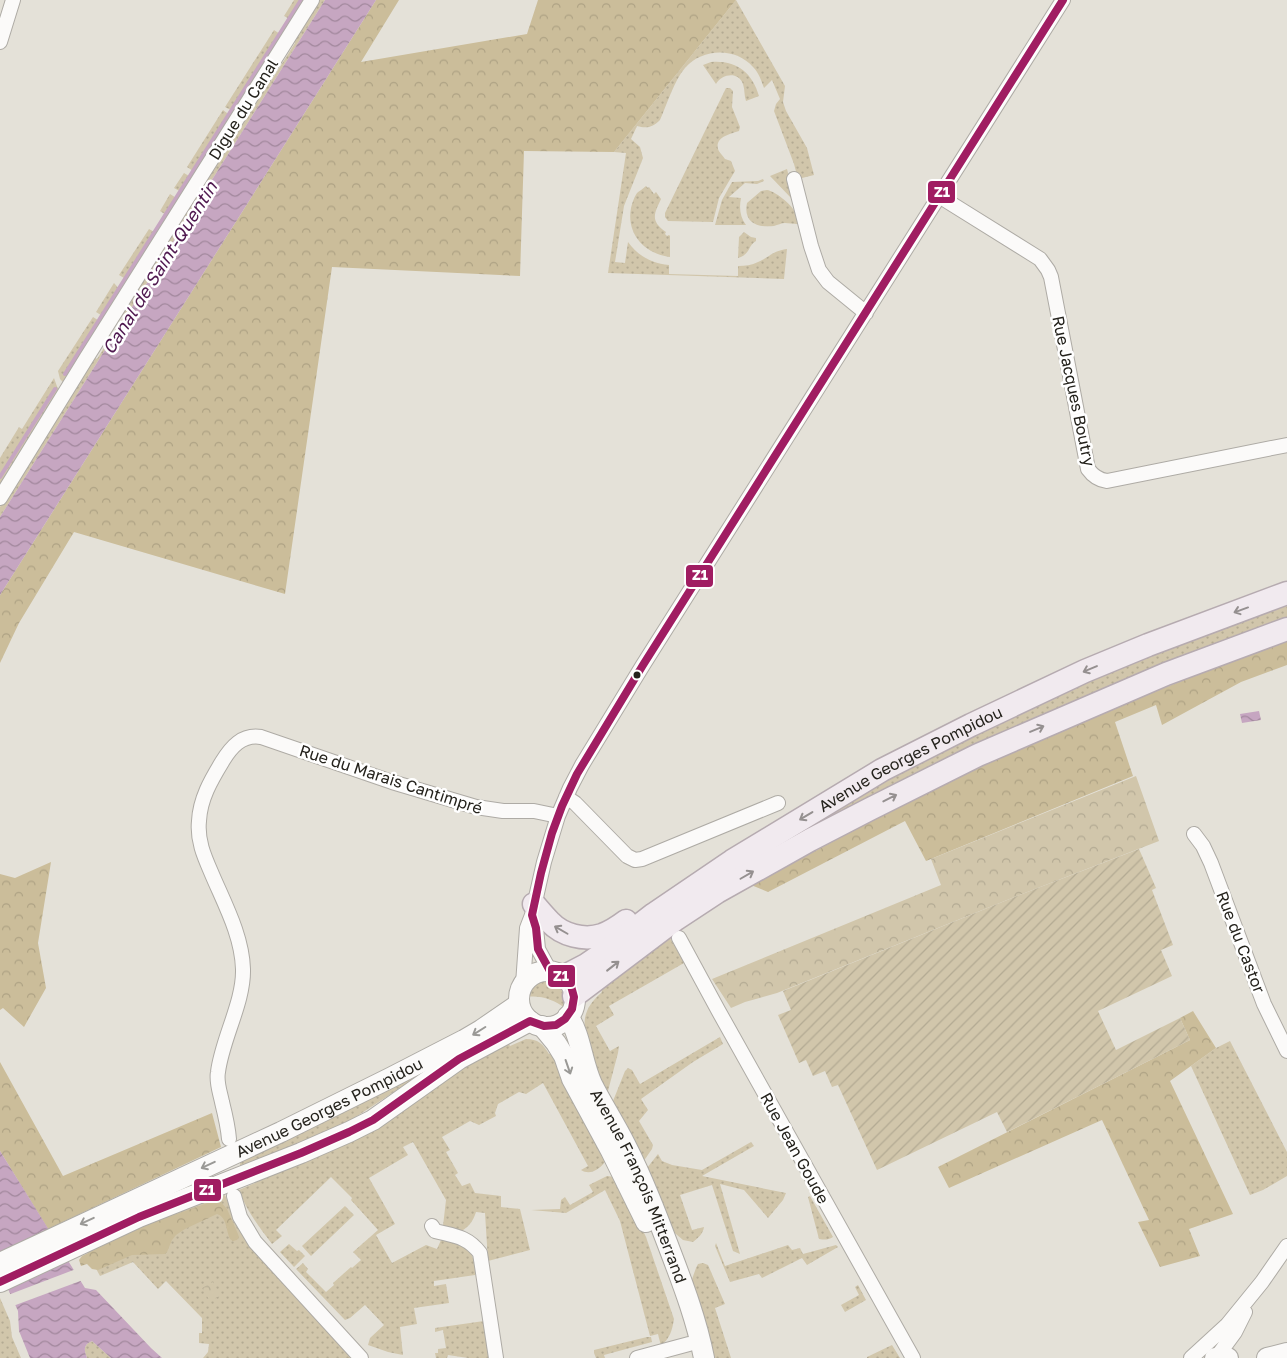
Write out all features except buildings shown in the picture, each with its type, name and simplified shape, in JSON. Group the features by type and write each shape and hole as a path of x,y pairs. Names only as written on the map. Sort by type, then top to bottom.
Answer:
{"main road":[{"name":"Avenue Georges Pompidou","path":"564,990 594,959 697,883 882,770 1068,679 1148,645 1287,593"},
{"name":"Avenue Georges Pompidou","path":"564,990 717,892 887,800 978,755 1166,674 1287,629"},
{"path":"533,909 550,923 570,935 582,937 600,936 617,927 664,894 728,854 758,845"},
{"path":"542,972 564,990 556,1025 536,1024 523,1013 521,994 528,978 534,974 542,972"},
{"name":"Avenue François Mitterrand","path":"564,990 588,1076 626,1146 654,1210 685,1290 704,1358"},
{"name":"Avenue Georges Pompidou","path":"135,1209 481,1030 521,994"},
{"name":"Avenue Georges Pompidou","path":"135,1209 292,1157 349,1132 372,1120 459,1060 536,1024"},
{"name":"Avenue François Mitterrand","path":"536,1024 556,1043 564,1056 572,1079 612,1151 643,1216 670,1283 690,1351"},
{"path":"0,1263 135,1209"},
{"path":"0,1282 135,1209"},
{"path":"1266,1358 1287,1353"},
{"path":"1216,1358 1228,1358"}],"street":[{"path":"0,42 13,0"},
{"name":"Digue du Canal","path":"0,498 312,0"},
{"path":"521,994 527,928 544,862 558,816 588,755 939,196 1057,2"},
{"path":"794,180 811,246 820,270 828,282 866,313"},
{"name":"Rue Jacques Boutry","path":"939,196 1040,259 1048,270 1051,277 1088,469 1095,477 1107,481 1287,445"},
{"name":"Rue du Marais Cantimpré","path":"229,1139 217,1078 222,1051 241,988 243,974 242,959 237,935 202,851 198,822 204,796 225,756 236,743 244,738 256,736 266,738 392,782 476,807 503,811 534,811 558,816"},
{"path":"566,797 580,808 620,850 635,860 642,859 778,803"},
{"name":"Rue du Castor","path":"1194,834 1203,846 1211,863 1264,1004 1287,1051"},
{"path":"533,909 538,949 564,990"},
{"name":"Rue Jean Goude","path":"679,938 913,1358"},
{"path":"234,1196 240,1217 255,1242 361,1358"},
{"path":"432,1226 435,1231 464,1238 480,1252 496,1358"},
{"path":"1191,1358 1227,1325 1262,1282 1287,1246"},
{"path":"1216,1358 1235,1332 1262,1282"},
{"path":"1216,1358 1218,1334"},
{"path":"637,1358 690,1351"}],"green space":[{"path":"294,0 309,0 293,21 284,16"},
{"path":"317,0 325,0 0,517 0,507 94,357 97,359 124,316 121,311 267,79 271,81 295,43 292,39"},
{"path":"376,0 399,0 361,62 527,34 538,0 736,0 614,152 524,151 520,276 332,267 285,594 74,532 19,623 0,663 0,595"},
{"path":"736,0 785,86 783,102 786,111 807,148 814,175 798,179 774,111 780,99 772,80 764,88 755,69 746,60 738,56 719,52 700,57 692,61 681,73 660,120 650,127 637,126 631,139 640,147 643,158 624,206 615,262 625,263 628,242 646,258 657,263 669,265 669,274 738,276 738,266 753,264 774,253 787,249 784,279 608,273 626,153 614,152"},
{"path":"274,30 283,36 236,111 225,107"},
{"path":"711,62 728,63 742,69 752,80 759,96 746,101 743,84 738,77 726,76 716,84 703,65"},
{"path":"726,88 730,88 733,91 732,107 740,127 739,131 721,139 718,145 719,151 725,159 731,161 735,171 719,198 713,222 668,221 665,213"},
{"path":"223,110 231,116 196,173 187,167"},
{"path":"787,169 790,181 787,183 792,199 770,176"},
{"path":"184,173 194,179 185,194 174,188"},
{"path":"763,179 764,181 757,184 745,183 729,197 741,198 740,212 746,225 715,225 722,200 732,182 758,181"},
{"path":"646,186 654,194 656,192 661,199 655,217 657,224 666,232 667,236 670,236 670,257 653,252 645,247 639,241 631,226 630,217 633,200 637,193"},
{"path":"767,190 778,195 790,205 796,213 797,224 785,223 774,226 762,226 749,219 746,210 747,203 761,191"},
{"path":"170,194 181,201 171,218 160,211"},
{"path":"149,229 158,234 129,281 119,275"},
{"path":"744,232 756,238 756,241 745,254 738,258 739,237"},
{"path":"114,283 121,291 107,317 104,317 96,312"},
{"path":"93,317 101,322 69,380 63,382 58,371"},
{"path":"54,378 59,392 0,492 0,458 19,427 22,429"},
{"path":"1287,599 1287,624 740,865 826,811 1078,682"},
{"path":"1287,640 1287,665 1241,682 1162,725 1156,705 1115,722 1133,776 926,861 905,821 768,892 751,885 908,802 1039,740 1109,710"},
{"path":"1136,776 1159,841 777,993 731,1008 712,979 941,885 931,859"},
{"path":"1139,849 1156,888 1152,890 1173,945 1161,950 1172,976 1098,1011 1116,1050 1180,1018 1190,1040 1007,1132 997,1112 877,1170 838,1085 832,1087 825,1071 813,1076 806,1060 799,1063 778,1015 791,1010 783,991 1017,896"},
{"path":"51,862 38,943 46,988 24,1027 3,1008 0,1010 0,874 15,878"},
{"path":"668,934 684,963 609,1006 614,1015 596,1026 610,1051 619,1046 608,1091 605,1093 588,1044 585,1025 587,1010 602,992 600,988"},
{"path":"542,980 553,982 560,988 563,992 565,1008 547,999 527,997 532,987"},
{"path":"1193,1011 1216,1048 1170,1081 1233,1214 1189,1229 1200,1256 1160,1267 1138,1222 1149,1220 1102,1120 949,1188 938,1167 1190,1040 1180,1018"},
{"path":"720,1037 723,1044 693,1062 641,1099 648,1110 639,1121 653,1145 643,1162 613,1101 625,1071 628,1068 632,1070 640,1084"},
{"path":"526,1039 537,1041 549,1054 553,1053 606,1160 595,1171 584,1172 581,1170 588,1166 543,1083 526,1094 519,1092 498,1104 496,1116 479,1125 470,1121 442,1137 450,1150 446,1152 458,1173 455,1175 462,1186 470,1183 475,1193 501,1196 501,1207 520,1209 530,1250 488,1261 485,1213 476,1212 470,1224 458,1233 443,1226 446,1200 413,1142 403,1147 408,1155 369,1178 395,1224 376,1235 392,1263 426,1245 437,1249 441,1240 462,1246 471,1253 475,1266 475,1275 434,1281 434,1286 446,1284 449,1303 414,1308 417,1324 400,1327 403,1355 368,1345 370,1338 384,1325 365,1305 345,1320 296,1269 303,1263 308,1269 306,1272 326,1292 334,1285 333,1283 361,1260 353,1252 378,1230 351,1200 352,1198 331,1177 276,1230 282,1236 272,1244 249,1211 239,1190 306,1160 450,1072 508,1042 510,1046"},
{"path":"1230,1041 1287,1152 1287,1176 1250,1195 1191,1066 1216,1048"},
{"path":"0,1062 63,1176 212,1113 221,1147 48,1229 0,1151"},
{"path":"438,1063 342,1126 240,1171 240,1158"},
{"path":"751,1142 754,1146 702,1176 786,1193 783,1200 768,1218 744,1190 720,1184 740,1254 733,1251 712,1185 680,1195 692,1230 704,1227 701,1234 693,1242 683,1240 663,1223 647,1168 658,1154 662,1161 672,1165 702,1170"},
{"path":"607,1176 615,1177 619,1180 646,1237 674,1319 670,1334 661,1346 658,1334 650,1336 620,1221 605,1190 566,1213 531,1210 560,1209 561,1200 565,1197 570,1205 593,1192 589,1185"},
{"path":"225,1195 238,1228 246,1241 355,1358 203,1358 208,1352 209,1344 199,1343 199,1333 202,1333 202,1318 166,1281 158,1289 133,1262 100,1276 87,1252 143,1225"},
{"path":"810,1196 833,1237 826,1240 819,1239 808,1197"},
{"path":"216,1200 220,1201 227,1209 239,1237 237,1240 233,1241 230,1239 223,1218 217,1214 176,1235 165,1254 132,1255 98,1270 92,1269 87,1264 81,1266 79,1260 82,1256 143,1226"},
{"path":"345,1206 354,1215 311,1256 302,1246"},
{"path":"716,1243 725,1266 788,1245 792,1250 800,1248 803,1254 836,1245 838,1247 807,1265 802,1258 762,1278 759,1274 730,1282 715,1246"},
{"path":"289,1244 305,1256 294,1267 280,1252"},
{"path":"698,1264 708,1265 725,1304 715,1308 731,1358 709,1358 691,1282"},
{"path":"213,1282 220,1296 210,1301 202,1288"},
{"path":"858,1285 866,1300 845,1312 841,1305 859,1295 855,1287"},
{"path":"0,1298 10,1321 12,1337 21,1358 0,1358"},
{"path":"484,1321 492,1358 468,1358 448,1355 447,1358 436,1358 435,1353 438,1353 438,1349 446,1348 443,1330 435,1332 435,1328"},
{"path":"651,1337 652,1342 604,1355 605,1358 596,1358 594,1353 594,1350"},
{"path":"92,1341 111,1358 87,1358 85,1348"},
{"path":"892,1345 900,1358 867,1358 867,1357"}],"water":[{"name":"Canal de Saint-Quentin","path":"325,0 376,0 0,595 0,517"},
{"path":"1259,711 1261,720 1242,723 1240,714"},
{"path":"0,1151 85,1288 96,1290 162,1358 111,1358 92,1341 85,1348 87,1358 30,1358 19,1331 18,1311 8,1289 0,1280"}],"pier":[{"path":"76,1269 83,1280 13,1306 8,1295"}],"waterway":[{"path":"65,374 301,0"},
{"path":"0,477 55,389"}],"transit line":[{"name":"Z1","path":"0,1282 139,1217 349,1132 373,1120 459,1059 530,1021 544,1026 556,1025 565,1019 572,1009 574,997 571,986 564,977 550,971 538,949 536,928 532,915 552,833 577,774 643,665 1063,0"}]}
